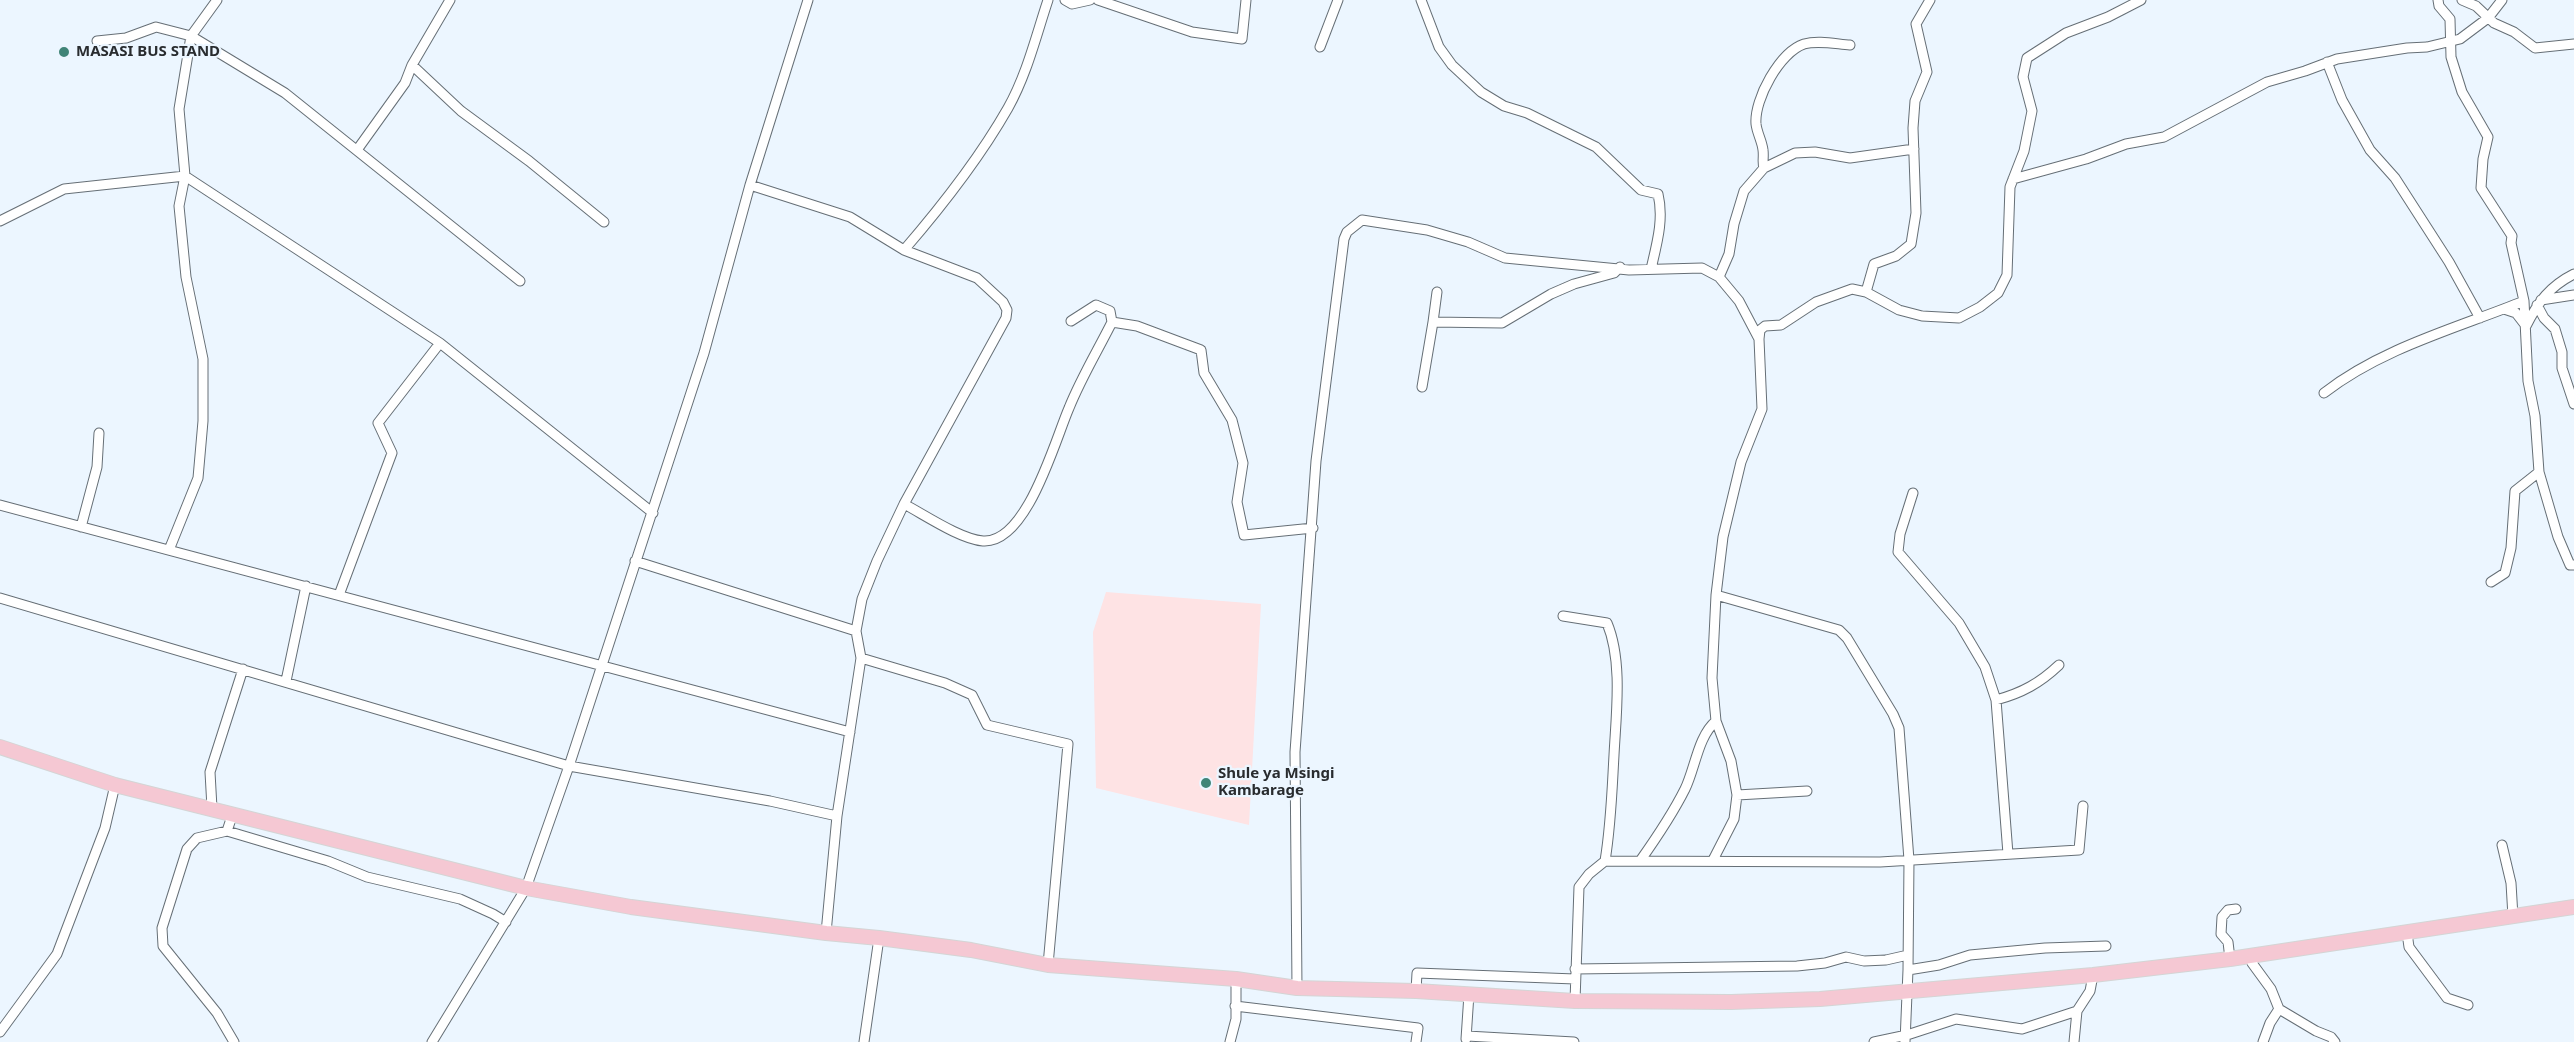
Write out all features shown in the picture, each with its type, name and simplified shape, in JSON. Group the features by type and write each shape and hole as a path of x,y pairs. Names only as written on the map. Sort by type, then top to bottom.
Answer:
{"main road":[{"path":"0,747 115,785 526,888 631,907 971,950 1048,965 1236,979 1297,987 1416,991 1575,1001 1731,1002 1820,999 2093,975 2230,959 2574,907"}],"street":[{"path":"169,550 198,478 203,421 203,359 186,276 179,206 185,176 179,109 190,36 217,0"},
{"path":"357,150 405,83 412,65 450,0"},
{"path":"432,1042 526,888 569,766 704,353 750,185 807,0"},
{"path":"904,250 943,206 1008,108 1035,47 1048,0"},
{"path":"1065,0 1072,3 1090,0"},
{"path":"1098,0 1192,32 1242,39 1246,0"},
{"path":"1320,47 1338,0"},
{"path":"1421,0 1440,47 1452,65 1481,92 1504,106 1527,113 1596,147 1641,190 1658,194 1661,208 1660,230 1651,269"},
{"path":"1866,292 1874,264 1896,256 1911,244 1916,213 1915,100 1927,72 1916,24 1930,0"},
{"path":"1713,860 1734,819 1737,795 1731,761 1716,722 1712,678 1716,595 1724,537 1741,462 1762,409 1760,330 1765,326 1780,325 1816,302 1852,289 1866,292 1899,310 1922,316 1959,318 1998,293 2007,275 2010,187 2025,151 2032,111 2023,77 2027,58 2066,33 2108,17 2141,0"},
{"path":"2438,0 2439,6 2450,19 2451,57 2462,92 2488,137 2483,159 2481,188 2512,236 2511,243 2524,301 2528,381 2535,416 2539,472 2558,537 2570,565 2574,565"},
{"path":"2462,0 2476,6 2494,23 2514,32 2535,48 2574,44"},
{"path":"2013,179 2086,159 2126,144 2164,137 2266,82 2305,72 2327,62 2356,55 2427,47 2460,39 2488,18 2502,0"},
{"path":"98,41 126,38 156,27 190,36 285,93 520,281"},
{"path":"1764,168 1763,150 1756,121 1774,70 1782,59 1803,45 1821,42 1850,45"},
{"path":"2327,62 2342,100 2370,150 2395,178 2449,262 2480,318"},
{"path":"412,65 461,111 529,161 604,222"},
{"path":"1719,277 1729,254 1734,224 1744,191 1764,168 1795,153 1815,152 1850,158 1914,149"},
{"path":"0,221 64,189 185,176 440,343 652,513"},
{"path":"750,185 850,217 904,250 977,278 1003,302 1007,310 1006,318 904,504 866,589 856,631 861,658 837,816 826,933"},
{"path":"1297,987 1295,752 1317,461 1344,239 1347,232 1362,220 1427,230 1468,242 1505,258 1581,266 1620,267 1629,270 1702,268 1719,277 1739,301 1759,339"},
{"path":"1433,322 1502,323 1551,294 1574,284 1614,273 1620,267"},
{"path":"2526,326 2539,302 2555,285 2574,274"},
{"path":"1422,387 1437,292"},
{"path":"2539,302 2574,295"},
{"path":"2324,393 2343,378 2400,350 2524,301"},
{"path":"2539,302 2544,318 2555,328 2562,352 2562,368 2574,404"},
{"path":"904,504 965,535 983,541 1004,535 1012,528 1041,481 1069,407 1112,322 1110,311 1096,305 1071,321"},
{"path":"2504,309 2516,313 2526,326"},
{"path":"1112,322 1137,326 1201,350 1204,373 1232,420 1243,463 1237,502 1244,535 1313,528"},
{"path":"339,595 392,453 378,423 440,343"},
{"path":"81,527 97,467 99,433"},
{"path":"2491,582 2505,573 2511,548 2515,491 2539,472"},
{"path":"1913,493 1900,534 1898,552 1959,623 1985,667 1996,700 2008,854"},
{"path":"0,506 850,732"},
{"path":"635,561 856,631"},
{"path":"286,681 306,586"},
{"path":"1716,595 1839,630 1847,638 1893,714 1899,728 1909,860 1906,1039"},
{"path":"0,598 569,766 770,801 837,816"},
{"path":"1563,616 1607,623 1613,637 1617,703 1612,818 1605,861"},
{"path":"861,658 945,683 972,695 987,725 1068,744 1048,965"},
{"path":"1996,700 2017,694 2042,681 2059,665"},
{"path":"212,808 210,772 243,669"},
{"path":"1640,861 1668,822 1686,786 1704,738 1710,726 1716,722"},
{"path":"0,1032 57,954 105,828 115,785"},
{"path":"1737,795 1807,791"},
{"path":"1575,1001 1579,887 1589,874 1605,861 1909,860 2079,850 2083,806"},
{"path":"227,831 233,813"},
{"path":"234,1042 217,1012 163,946 162,928 187,849 197,838 227,831 328,861 367,877 460,899 506,922"},
{"path":"2502,845 2511,883 2513,917"},
{"path":"2230,959 2228,942 2221,934 2222,917 2228,910 2236,909"},
{"path":"2407,933 2409,947 2447,998 2468,1005"},
{"path":"864,1042 879,938"},
{"path":"1908,970 1939,965 1970,955 2045,948 2106,946"},
{"path":"1416,991 1417,974 1575,974 1797,966 1825,963 1846,957 1864,961 1886,960 1908,955"},
{"path":"2252,956 2252,963 2271,988 2279,1009 2316,1031 2331,1037 2335,1042"},
{"path":"2074,1042 2077,1011 2090,991 2093,975"},
{"path":"1230,1042 1236,1019 1236,979"},
{"path":"1469,994 1466,1039 1574,1042"},
{"path":"1236,1006 1418,1029 1416,1042"},
{"path":"2263,1042 2270,1023 2279,1009"},
{"path":"1874,1042 1906,1039 1956,1019 2022,1029 2077,1011"}],"shaded area":[{"path":"1106,592 1261,604 1249,825 1096,788 1093,632"}],"place":[{"name":"MASASI BUS STAND","path":"64,52"},
{"name":"Shule ya Msingi Kambarage","path":"1206,783"}]}
